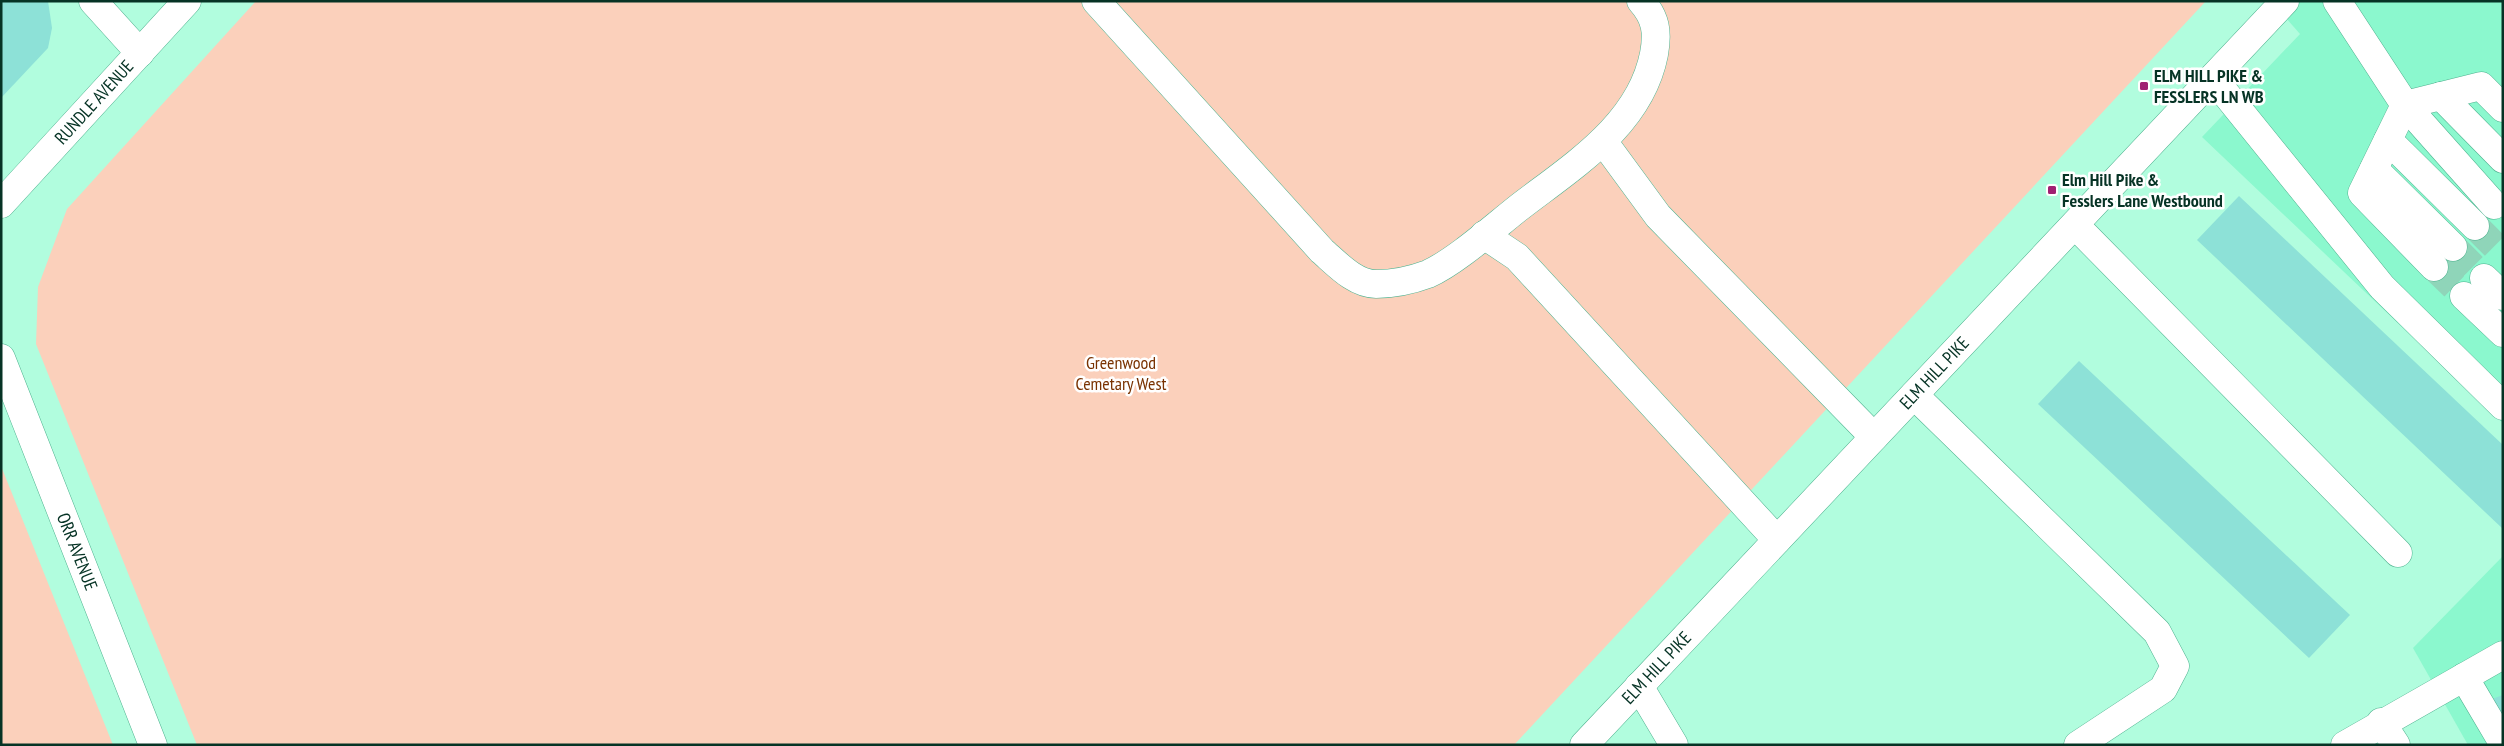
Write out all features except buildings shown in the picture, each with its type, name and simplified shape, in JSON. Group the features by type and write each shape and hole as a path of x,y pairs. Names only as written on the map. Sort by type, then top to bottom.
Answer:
{"main road":[{"path":"93,1 140,52"},
{"name":"RUNDLE AVENUE","path":"1,204 187,1"},
{"path":"1096,1 1322,252 1357,279 1374,284 1409,280 1430,273 1484,235 1603,142 1636,103 1651,67 1657,34 1647,9 1641,1"},
{"name":"ELM HILL PIKE","path":"1584,745 2285,1"},
{"path":"2337,1 2405,105 2494,205"},
{"path":"2213,78 2382,287 2503,406"},
{"path":"2405,105 2481,86 2503,108"},
{"path":"2441,96 2503,159"},
{"path":"2405,105 2362,193 2434,266"},
{"path":"2388,140 2475,226"},
{"path":"1603,142 1658,216 1874,437"},
{"path":"2374,169 2453,246"},
{"path":"2075,225 2398,553"},
{"path":"1484,235 1517,257 1777,540"},
{"path":"2484,278 2503,296"},
{"path":"2464,296 2503,333"},
{"name":"ORR AVENUE","path":"1,358 153,745"},
{"path":"1914,395 2157,632 2175,666 2163,689 2078,745"},
{"path":"2345,745 2381,722 2503,654"},
{"path":"2464,677 2503,743"},
{"path":"1639,686 1674,745"},
{"path":"2381,722 2396,745"}],"shaded area":[{"path":"2271,1 2503,1 2503,423 2202,137 2300,34"},
{"path":"2503,556 2503,745 2468,745 2413,648"}],"green space":[{"name":"Greenwood Cemetary West","path":"256,1 2206,1 1514,745 197,745 36,344 38,287 67,209"},
{"path":"1,466 113,745 1,745"}],"tunnel":[{"path":"2475,226 2503,254"},
{"path":"2453,247 2484,278"},
{"path":"2434,267 2464,296"}],"place":[{"name":"ELM HILL PIKE & FESSLERS LN WB","path":"2144,86"},
{"name":"Elm Hill Pike & Fesslers Lane Westbound","path":"2052,190"}]}
